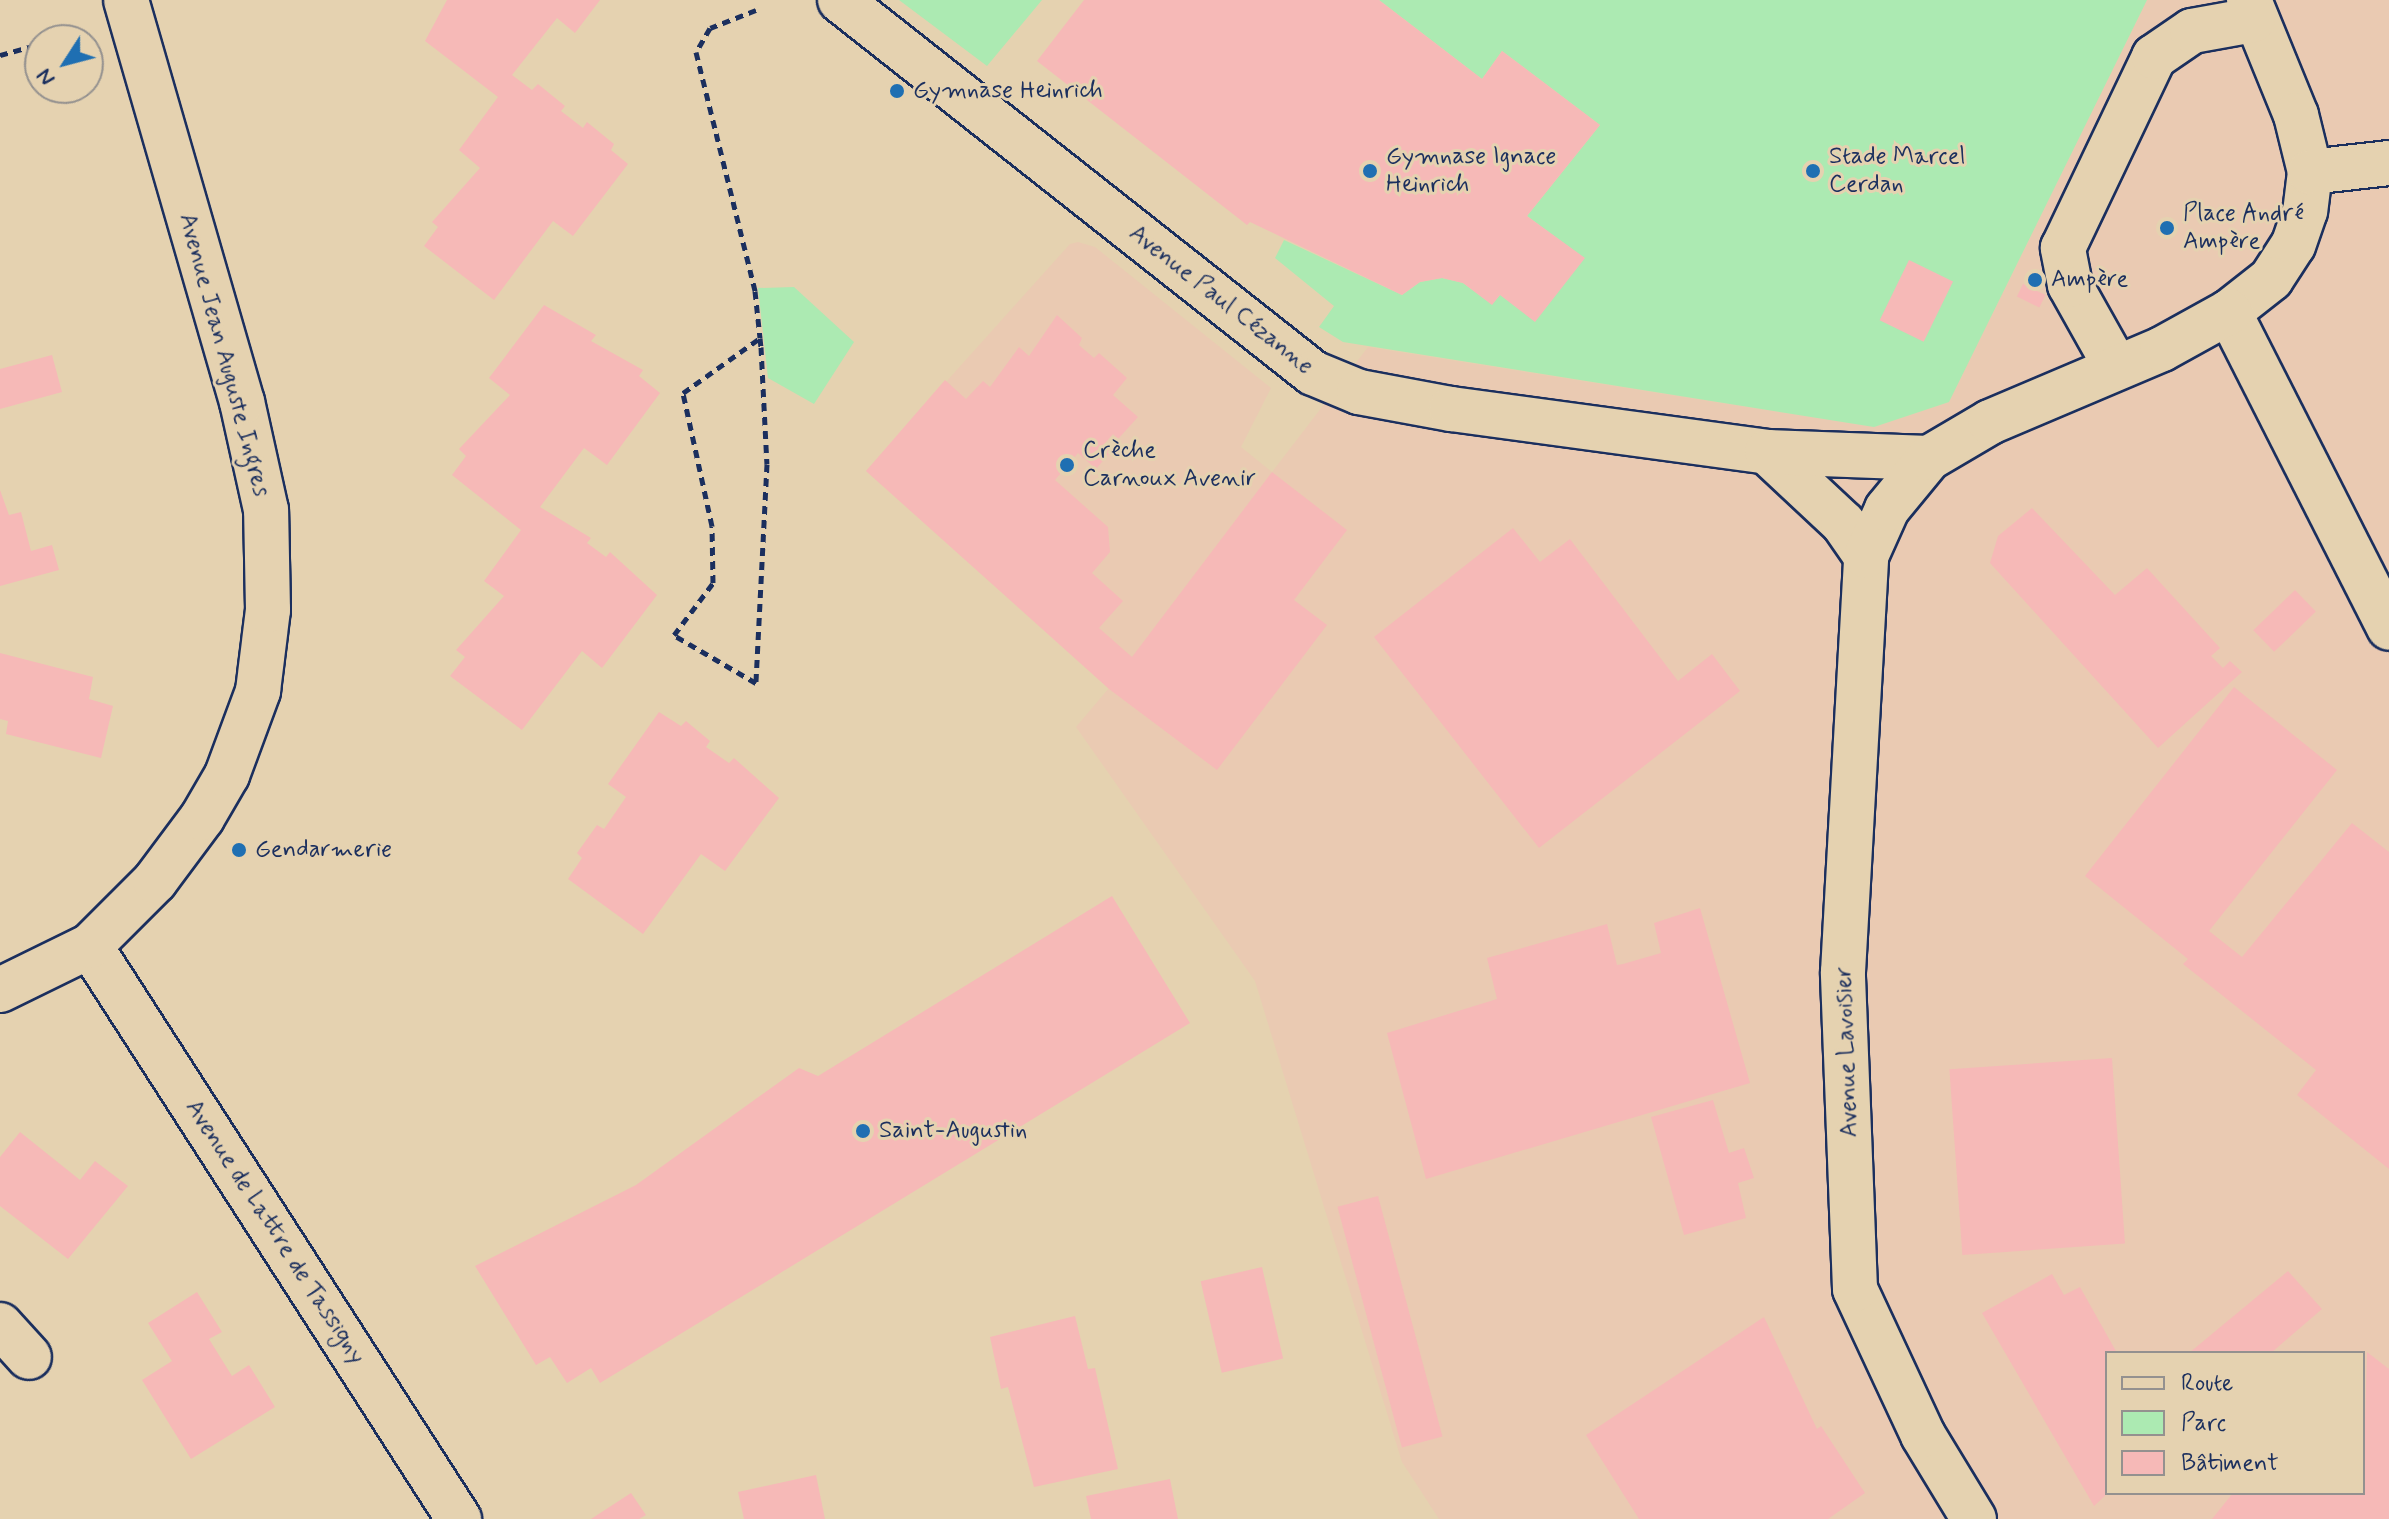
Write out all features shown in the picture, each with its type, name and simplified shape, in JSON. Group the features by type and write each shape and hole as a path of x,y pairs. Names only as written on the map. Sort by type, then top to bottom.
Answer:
{"street":[{"name":"Avenue Jean Auguste Ingres","path":"0,990 90,946 155,881 202,818 227,775 258,691 268,610 266,510 242,402 126,0"},
{"name":"Avenue Paul Cézanne","path":"840,0 1313,373 1359,392 1451,409 1767,452 1929,458"},
{"path":"1866,556 1887,509 1929,458 1990,422 2162,349 2229,312 2271,279 2293,245 2305,211 2310,172 2296,115 2251,10 2192,31 2154,57 2063,248 2070,285 2116,367"},
{"path":"2310,172 2389,163"},
{"path":"2229,312 2389,628"},
{"path":"1767,452 1843,523 1866,556"},
{"name":"Avenue Lavoisier","path":"1866,556 1843,972 1855,1289 1923,1435 1974,1519"},
{"name":"Avenue de Lattre de Tassigny","path":"90,946 459,1519"},
{"path":"0,1325 29,1357"}],"path":[{"path":"756,10 710,28 696,52 755,291 760,338 767,464 756,683 674,635 713,583 712,526 683,393 760,338"},
{"path":"0,55 24,48"}],"shaded area":[{"path":"2147,0 2389,0 2389,1519 1439,1519 1402,1462 1255,981 1076,727 1109,688 866,471 1070,244 1078,242 1095,247 1271,388 1241,447 1272,472 1368,347 1874,427 1949,402"}],"green space":[{"path":"899,0 1042,0 987,66"},
{"name":"Stade Marcel Cerdan","path":"1379,0 2147,0 1949,402 1874,427 1343,342 1319,327 1334,306 1275,258 1284,240 1402,295 1420,282 1442,278 1463,283 1492,304 1500,295 1584,258 1527,216 1600,125 1502,51 1482,79"},
{"path":"794,287 854,342 814,404 768,378 758,288"}],"building":[{"path":"447,0 600,0 575,33 557,18 512,75 532,90 538,84 565,106 561,111 583,128 587,122 614,144 611,150 628,164 573,236 553,221 494,300 424,246 438,227 432,222 480,168 459,150 498,97 425,41"},
{"name":"Gymnase Ignace Heinrich","path":"1084,0 1379,0 1482,79 1502,51 1600,125 1527,216 1585,258 1535,322 1500,295 1492,305 1463,283 1442,278 1420,282 1402,295 1250,222 1247,225 1037,61"},
{"path":"1909,260 1953,281 1924,342 1880,320"},
{"path":"2023,284 2045,295 2039,308 2017,297"},
{"path":"544,305 596,335 591,341 643,370 639,376 660,393 607,465 584,448 540,507 591,538 587,543 606,557 610,552 657,595 602,668 582,651 522,730 450,676 465,657 456,650 504,596 484,581 521,530 452,475 466,456 459,449 510,395 489,378"},
{"path":"1057,315 1082,338 1079,345 1094,358 1099,353 1127,378 1113,395 1138,417 1118,439 1113,434 1105,443 1113,449 1096,469 1078,453 1055,480 1108,527 1110,552 1092,573 1123,601 1099,628 1132,657 1272,472 1347,530 1294,600 1327,625 1217,770 1109,689 866,471 945,380 966,399 983,381 990,387 1019,347 1029,356"},
{"path":"52,355 62,392 0,409 0,369"},
{"path":"0,490 9,515 21,512 31,551 52,545 59,570 0,586"},
{"path":"2032,508 2115,595 2147,568 2220,648 2211,656 2223,668 2230,661 2242,672 2158,748 1990,563 1998,536"},
{"path":"1513,528 1540,562 1570,539 1678,681 1712,654 1740,691 1539,848 1374,637"},
{"path":"2295,590 2316,612 2274,652 2253,630"},
{"path":"0,653 93,677 89,699 113,706 101,758 6,734 8,721 0,719"},
{"path":"2234,687 2337,770 2209,931 2242,957 2352,823 2389,852 2389,1169 2297,1095 2316,1070 2183,964 2188,959 2085,876"},
{"path":"659,712 681,726 686,721 710,741 706,747 729,763 734,758 779,798 725,871 701,854 643,934 568,879 582,858 577,853 597,825 604,829 626,797 608,784"},
{"name":"Saint-Augustin","path":"1112,896 1190,1023 600,1383 591,1368 567,1383 550,1357 536,1365 475,1266 636,1185 799,1068 818,1076"},
{"path":"1700,908 1750,1083 1426,1179 1387,1033 1497,999 1487,958 1607,924 1617,965 1623,964 1661,953 1654,923"},
{"path":"2112,1058 2125,1244 1962,1255 1949,1069"},
{"path":"1713,1100 1729,1153 1744,1148 1754,1178 1738,1183 1746,1218 1684,1235 1651,1117"},
{"path":"20,1132 80,1180 95,1161 128,1186 68,1259 0,1206 0,1157"},
{"path":"1378,1196 1442,1437 1402,1447 1337,1207"},
{"path":"1262,1267 1283,1359 1222,1373 1201,1281"},
{"path":"2288,1271 2322,1309 2273,1351 2191,1351"},
{"path":"2052,1274 2064,1295 2080,1287 2116,1351 2105,1351 2106,1495 2094,1506 1982,1313"},
{"path":"197,1292 222,1332 209,1339 232,1376 249,1365 275,1407 191,1459 142,1380 172,1361 148,1323"},
{"path":"1075,1316 1088,1369 1095,1368 1118,1469 1034,1487 1008,1387 1001,1389 990,1337"},
{"path":"1764,1317 1817,1429 1821,1426 1865,1493 1828,1519 1639,1519 1586,1435"},
{"path":"2367,1352 2389,1369 2389,1519 2212,1519 2231,1495 2365,1495"},
{"path":"816,1475 825,1519 744,1519 738,1492"},
{"path":"1170,1479 1178,1519 1091,1519 1086,1496"},
{"path":"631,1493 646,1515 639,1519 591,1519"}],"place":[{"name":"Gymnase Heinrich","path":"897,91"},
{"name":"Gymnase Ignace Heinrich","path":"1370,171"},
{"name":"Stade Marcel Cerdan","path":"1813,171"},
{"name":"Place André Ampère","path":"2167,228"},
{"name":"Ampère","path":"2035,280"},
{"name":"Crèche Carnoux Avenir","path":"1067,465"},
{"name":"Gendarmerie","path":"239,850"},
{"name":"Saint-Augustin","path":"863,1131"}]}
